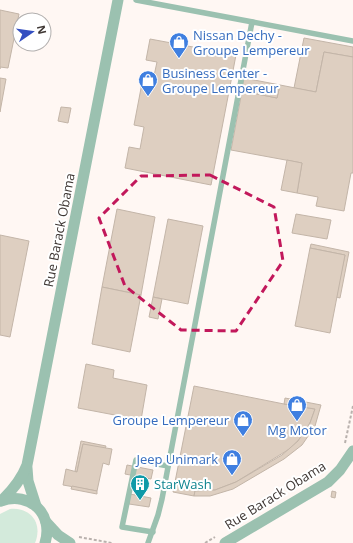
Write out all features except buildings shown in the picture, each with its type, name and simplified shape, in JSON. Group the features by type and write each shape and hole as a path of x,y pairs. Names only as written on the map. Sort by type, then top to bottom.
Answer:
{"street":[{"name":"Rue Barack Obama","path":"1,501 16,486 24,474 27,466 118,0"},
{"name":"Rue Barack Obama","path":"222,539 328,482 343,466 348,448"},
{"name":"Rue Barack Obama","path":"27,466 28,481 36,506 46,522"},
{"path":"1,501 19,498 36,506"},
{"path":"46,522 58,535 72,540"},
{"path":"45,543 48,532 46,522"}],"lane":[{"path":"136,0 353,41"},
{"path":"148,543 160,508 252,22"},
{"path":"153,532 122,527 136,460 168,466"}],"path":[{"path":"348,448 348,435 353,406"},
{"path":"205,543 222,539"},
{"path":"72,540 112,543"}],"highlighted area":[{"path":"210,175 274,207 283,261 236,331 181,330 125,286 99,218 141,176"}],"green space":[{"path":"10,509 24,511 33,518 37,529 35,543 0,543 0,514"}],"place":[{"name":"Nissan Dechy - Groupe Lempereur","path":"179,59"},
{"name":"Business Center - Groupe Lempereur","path":"148,97"},
{"name":"Mg Motor","path":"297,422"},
{"name":"Groupe Lempereur","path":"243,437"},
{"name":"Jeep Unimark","path":"232,476"},
{"name":"StarWash","path":"140,501"}]}
